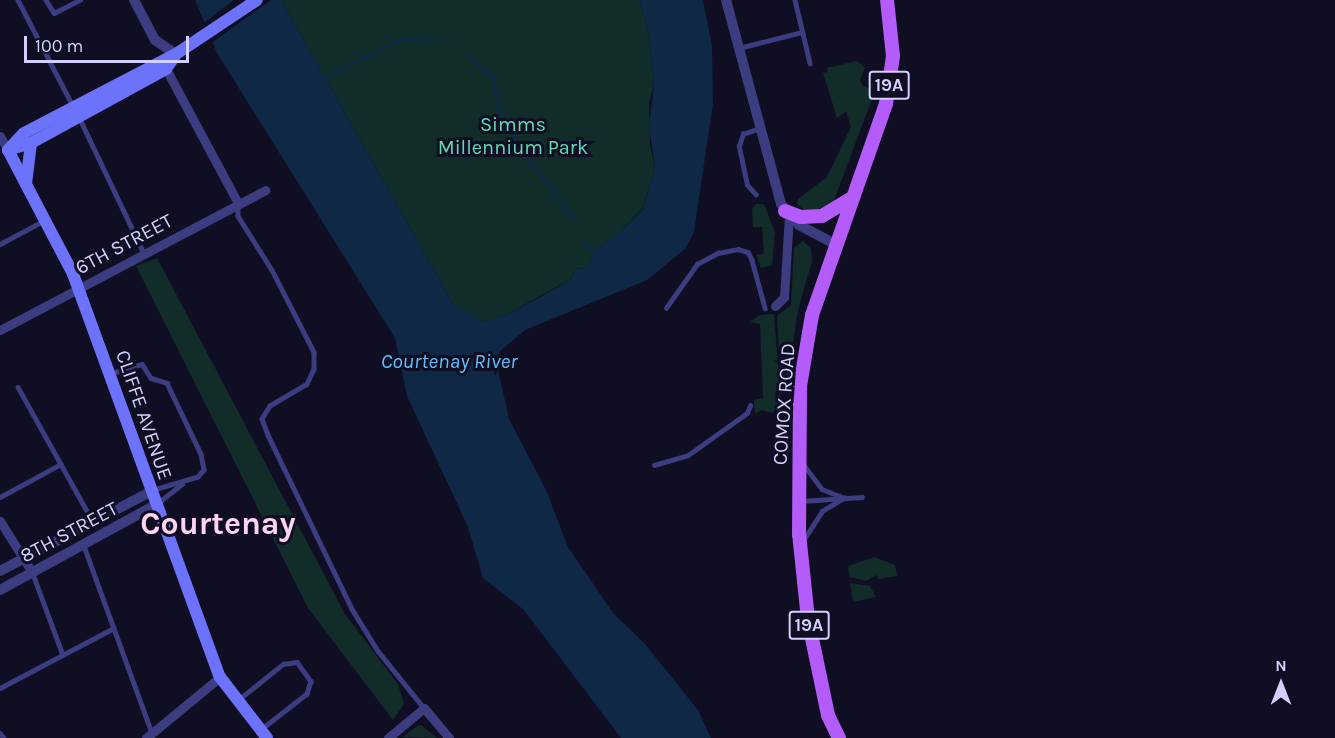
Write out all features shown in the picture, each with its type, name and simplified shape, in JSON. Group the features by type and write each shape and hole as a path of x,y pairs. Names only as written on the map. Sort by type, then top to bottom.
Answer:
{"main road":[{"path":"4,152 31,143 76,111 190,46 257,0"},
{"name":"19A","path":"834,244 886,104 892,56 886,0"},
{"path":"4,152 24,133 166,69 176,54"},
{"path":"26,184 31,143"},
{"name":"CLIFFE AVENUE","path":"4,152 26,184 79,288 150,492 220,677 264,734"},
{"path":"787,213 801,217 822,216 851,197"},
{"name":"COMOX ROAD","path":"834,244 812,315 800,386 798,501 800,548 808,619 828,715 839,738"}],"street":[{"path":"134,0 155,40 176,54"},
{"path":"726,0 760,128 787,213 784,297 770,307"},
{"path":"166,69 237,203"},
{"name":"CLIFFE AVENUE","path":"0,136 4,152"},
{"name":"6TH STREET","path":"0,330 265,190"},
{"path":"787,213 834,244"},
{"name":"8TH STREET","path":"0,571 150,492"},
{"name":"8TH STREET","path":"0,590 84,546 155,505"},
{"path":"0,521 32,572"},
{"path":"149,735 220,677"},
{"path":"388,738 424,708 448,738"}],"lane":[{"path":"18,0 76,111 145,255"},
{"path":"46,0 54,13 80,0"},
{"path":"795,0 810,63"},
{"path":"739,48 802,32"},
{"path":"756,195 747,184 739,146 743,134 760,128"},
{"path":"237,203 238,216 272,270 314,352 314,369 307,384 270,406 262,419 352,609 378,651 424,708"},
{"path":"0,244 44,221"},
{"path":"666,308 697,264 718,253 738,249 748,252 770,307"},
{"path":"109,374 142,363 151,378 167,383 173,392 203,464 198,477 182,484 150,492"},
{"path":"18,387 93,522"},
{"path":"654,465 688,455 750,406"},
{"path":"798,439 802,461 813,481 844,498"},
{"path":"0,497 61,464"},
{"path":"155,505 182,484"},
{"path":"798,501 862,497"},
{"path":"800,548 813,521 832,503 844,498"},
{"path":"84,546 149,735"},
{"path":"32,572 63,655"},
{"path":"0,688 112,629"},
{"path":"237,701 283,664 297,662 311,681 307,694 264,734"},
{"path":"0,733 4,738"}],"green space":[{"name":"Simms Millennium Park","path":"281,0 640,0 649,37 654,84 649,103 650,144 655,167 643,208 616,236 597,248 587,268 575,269 571,279 506,315 482,322 473,319 453,304"},
{"path":"857,61 865,67 860,80 863,86 875,91 833,203 813,211 804,210 797,204 798,199 827,177 851,127 846,111 837,118 823,73 828,72 827,68"},
{"path":"756,204 764,204 775,232 772,265 761,268 756,255 764,254 762,227 753,227 752,209"},
{"path":"803,241 811,249 812,261 798,310 787,381 781,386 777,316 791,305 794,248"},
{"path":"157,258 345,614 398,684 404,704 393,720 308,608 136,266"},
{"path":"774,314 781,405 772,413 762,410 755,414 754,400 763,398 760,324 750,322 760,315"},
{"path":"874,557 895,565 897,576 878,579 877,575 866,581 849,577 848,566"},
{"path":"850,583 870,586 876,597 853,602"},
{"path":"421,725 437,738 403,737 417,726"}],"water":[{"name":"Courtenay River","path":"195,0 281,0 453,304 482,322 506,315 571,279 575,269 587,268 597,248 616,236 643,209 655,167 649,127 654,84 649,37 640,0 703,0 712,46 713,103 694,232 685,249 647,280 525,330 499,352 497,365 509,419 546,490 568,547 613,613 645,644 698,710 711,738 621,738 524,610 483,578 468,527 407,396 395,338 217,53"}],"pier":[{"path":"234,0 271,0 210,44 202,24"}],"waterway":[{"path":"321,79 401,39 447,38"},
{"path":"469,57 493,78 496,104 519,150 560,199 572,219"},
{"path":"583,241 596,254"}],"district":[{"name":"Courtenay","path":"218,524"}]}
